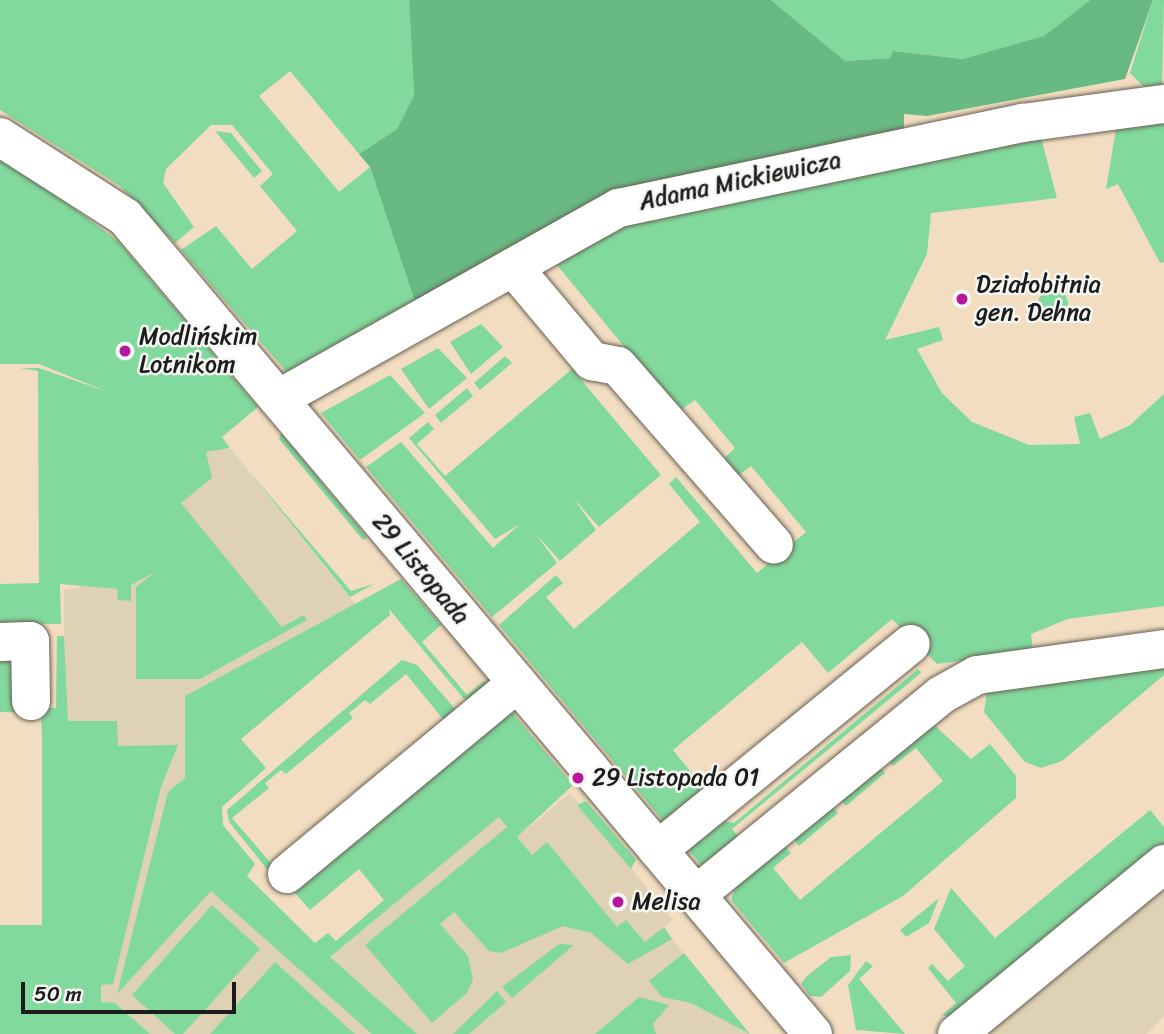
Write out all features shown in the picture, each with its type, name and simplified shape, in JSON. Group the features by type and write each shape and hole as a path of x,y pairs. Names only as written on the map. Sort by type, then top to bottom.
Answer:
{"street":[{"name":"Adama Mickiewicza","path":"278,399 619,208 665,194 1023,123 1164,104"},
{"name":"29 Listopada","path":"0,137 125,217 813,1034"},
{"path":"513,267 592,361 618,366 774,545"},
{"path":"0,642 30,641 31,701"},
{"path":"658,850 911,643"},
{"path":"696,895 941,695 977,675 1164,649"},
{"path":"287,874 517,683"},
{"path":"957,1034 1164,864"}],"shaded area":[{"path":"230,448 371,624 168,792 202,843 330,957 499,817 517,837 570,793 673,920 664,927 672,939 750,1034 101,1034 102,722 68,721 64,709 64,589 80,588 79,475"},
{"path":"1164,879 1164,1016 1147,1034 982,1034"}],"green space":[{"path":"0,0 409,0 414,95 397,129 359,154 290,71 259,96 339,192 370,167 416,305 292,378 181,250 216,226 252,269 297,231 260,186 273,174 232,125 211,125 166,169 163,183 194,227 175,243 120,186 0,110"},
{"path":"409,0 771,0 845,61 890,58 893,51 963,59 1044,36 1090,0 1153,0 1125,79 927,116 904,114 904,137 625,191 416,305 370,167 359,154 397,129 414,95"},
{"path":"771,0 1090,0 1044,36 1000,51 963,59 893,51 891,58 845,61"},
{"path":"1153,0 1164,0 1162,90 1143,86 1130,73"},
{"path":"1164,118 1164,262 1160,263 1118,184 1106,189 1117,123"},
{"path":"1039,130 1057,198 931,213 927,254 885,340 939,327 943,340 917,349 942,393 972,422 1029,445 1080,444 1074,417 1090,413 1100,439 1130,425 1164,394 1164,606 1068,619 1031,634 1033,651 937,664 892,619 828,673 802,642 673,750 705,789 665,823 499,625 556,575 563,583 546,597 574,629 700,522 669,484 676,477 757,573 806,532 751,466 738,476 721,461 735,448 695,400 678,412 548,254 594,228 817,186"},
{"path":"215,131 231,133 262,171 254,178"},
{"path":"0,154 118,241 258,407 222,437 230,448 206,452 212,478 181,503 282,627 304,615 307,620 200,679 136,679 136,587 155,572 131,585 131,601 118,600 117,589 60,584 61,624 0,624 0,584 39,583 38,371 20,368 39,368 108,392 39,364 0,364"},
{"path":"1053,289 1064,293 1068,304 1064,315 1053,319 1042,315 1038,304 1042,293"},
{"path":"481,324 503,347 471,374 450,342"},
{"path":"438,348 467,378 429,409 401,369"},
{"path":"505,356 512,363 480,390 474,383"},
{"path":"572,369 661,475 599,527 574,499 596,530 560,561 535,533 557,563 492,617 366,467 401,442 493,548 520,524 495,539 409,438 428,422 434,429 417,444 445,476"},
{"path":"390,375 425,413 360,460 321,413"},
{"path":"467,388 473,396 441,423 435,415"},
{"path":"281,433 367,537 363,540 279,439"},
{"path":"248,470 351,591 374,584 350,597"},
{"path":"401,579 441,625 422,642 467,695 484,681 492,690 479,705 463,698 389,609 390,615 241,739 266,768 222,807 223,825 255,864 247,876 315,943 328,933 336,941 384,900 359,869 310,910 289,886 506,705 573,785 517,837 532,855 547,842 617,927 626,920 645,942 664,927 672,939 628,964 591,933 563,926 501,953 489,951 454,912 440,924 468,956 473,979 467,993 432,1023 365,945 507,827 499,817 330,957 417,1034 372,1034 211,891 117,994 168,792 185,778 185,696"},
{"path":"57,636 64,636 68,721 117,721 118,746 178,745 161,787 113,984 101,985 101,1002 115,1003 150,1034 0,1034 0,925 42,925 42,738 41,713 0,712 0,652 14,664 16,707 56,708"},
{"path":"1164,658 1164,675 1062,761 1041,768 1025,762 984,712 988,685"},
{"path":"402,660 417,665 463,718 443,719 406,674 370,704 365,700 349,713 353,718 286,774 281,770 265,783 269,788 232,818 271,863 307,833 275,870 266,868 229,822 227,810"},
{"path":"918,669 921,673 732,829 745,846 705,869 684,845 715,819 734,823"},
{"path":"930,721 971,759 990,744 1016,776 1016,798 903,896 784,963 731,900 737,883 783,844 791,853 773,868 800,900 943,781 916,748 893,766 885,757"},
{"path":"877,764 885,773 846,806 839,797"},
{"path":"586,801 636,860 631,869 577,805"},
{"path":"830,804 838,813 799,846 791,837"},
{"path":"1150,810 1164,827 1164,855 951,1018 942,1015 956,1003 928,968 932,964 948,981 965,966 934,929 951,888 995,938"},
{"path":"939,898 929,923 906,937 900,930"},
{"path":"212,905 260,949 183,1034 175,1034 132,995"},
{"path":"559,944 574,945 512,998 502,987"},
{"path":"684,953 750,1034 691,1003 662,997 649,981"},
{"path":"851,955 850,971 821,997 810,996 801,984 806,977 831,957"},
{"path":"866,961 873,966 859,979 905,1034 856,1030 848,985"},
{"path":"275,962 355,1034 210,1034"},
{"path":"497,991 506,1002 469,1034 453,1034"},
{"path":"639,997 669,1005 653,1024 656,1034 595,1034"}],"place":[{"name":"Działobitnia gen. Dehna","path":"962,299"},
{"name":"Modlińskim Lotnikom","path":"125,351"},
{"name":"29 Listopada 01","path":"578,778"},
{"name":"Melisa","path":"618,902"}]}
